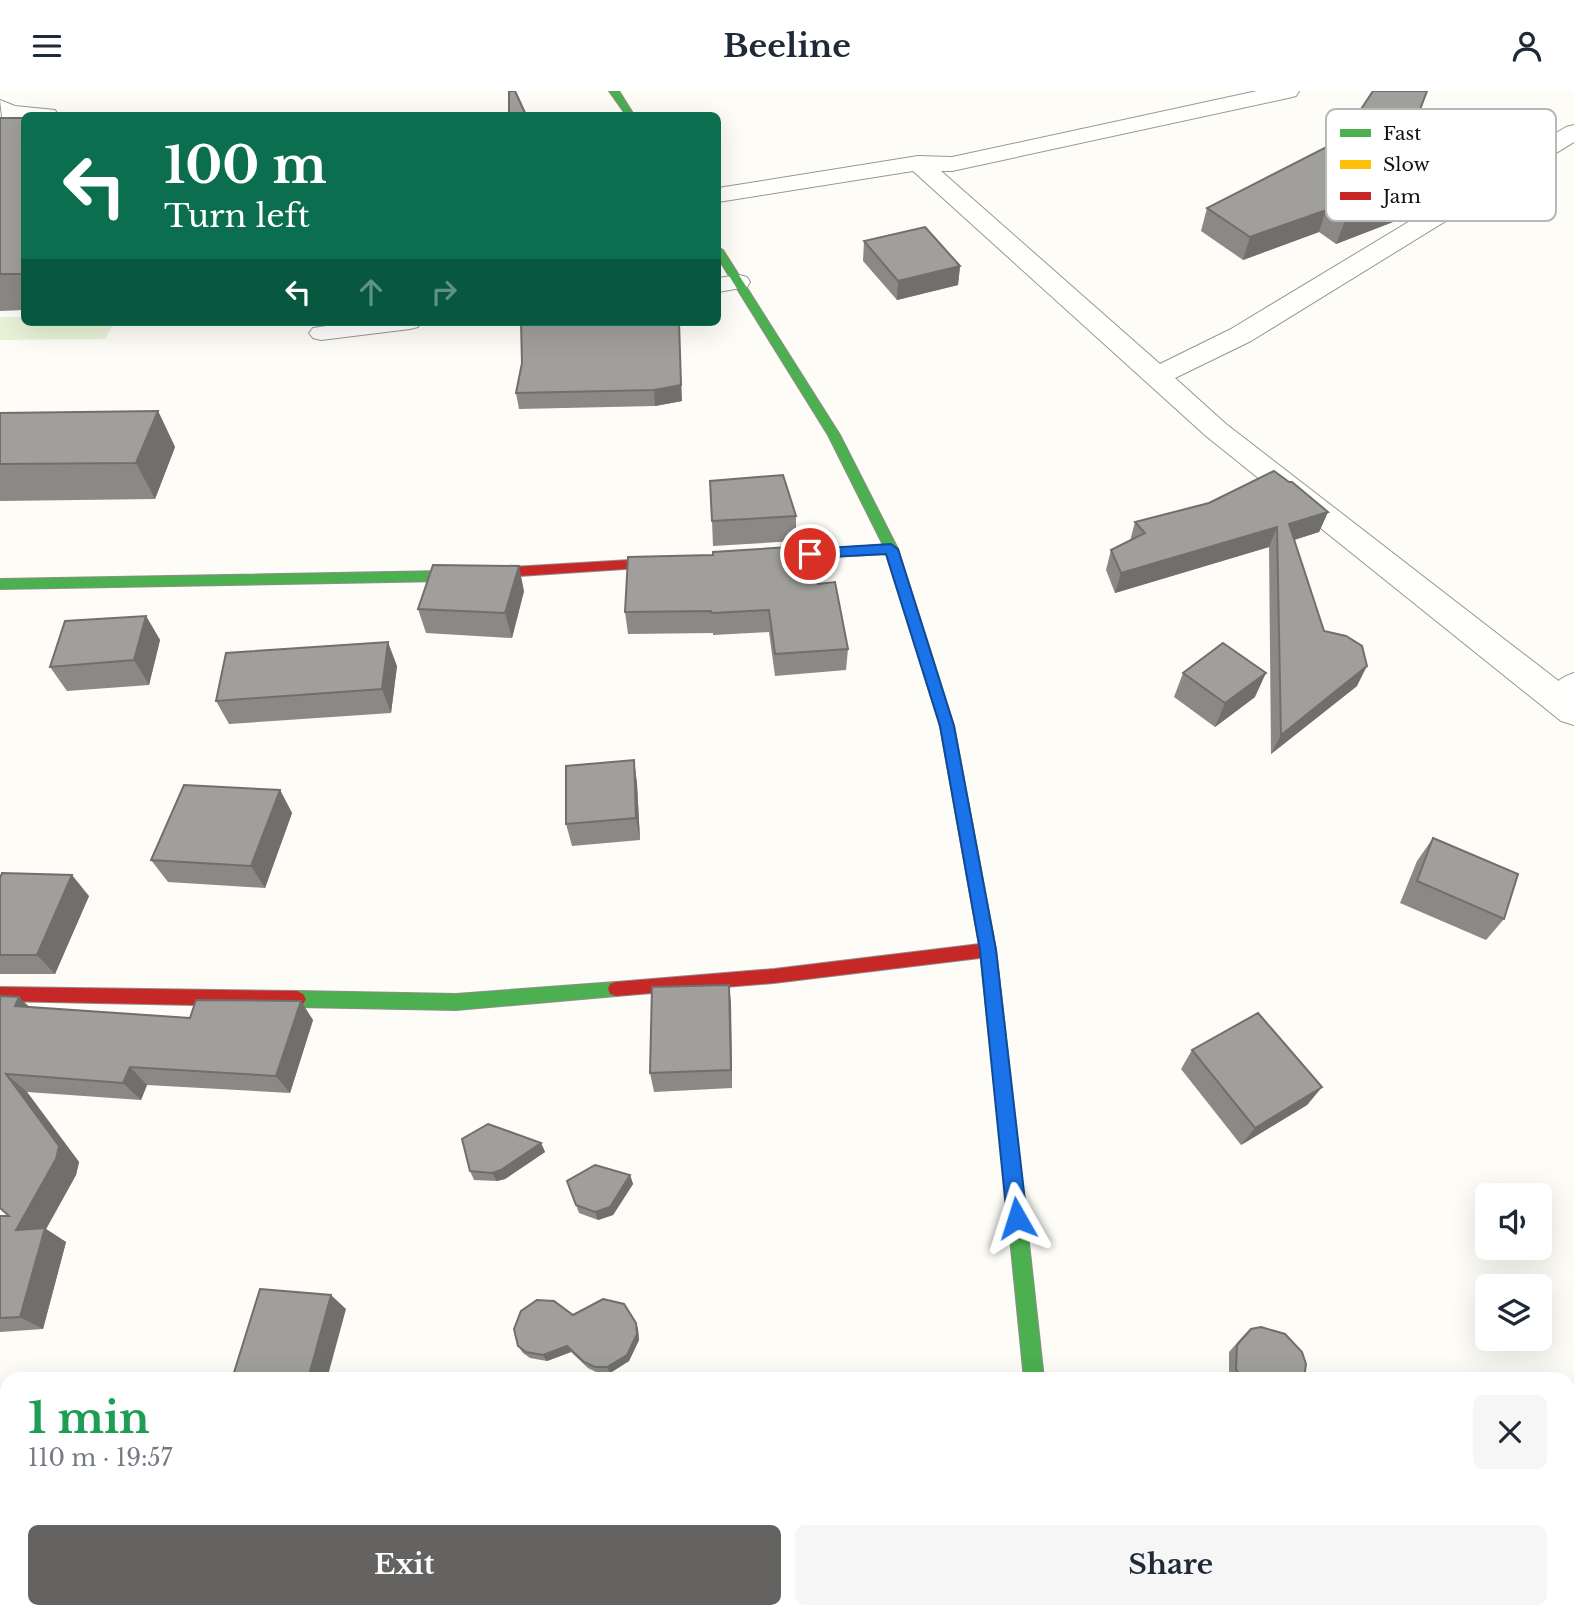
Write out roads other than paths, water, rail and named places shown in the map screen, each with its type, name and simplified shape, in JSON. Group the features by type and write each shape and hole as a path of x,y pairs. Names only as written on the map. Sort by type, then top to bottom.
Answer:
{"street":[{"path":"614,91 628,112"},
{"path":"721,195 918,163 952,164 1288,91"},
{"path":"0,107 10,112 21,113"},
{"path":"1556,143 1574,132"},
{"path":"918,163 1216,430 1569,699"},
{"path":"1157,376 1241,335 1428,221"},
{"path":"721,260 728,283 834,435 891,549 947,726 988,950 1033,1372"},
{"path":"738,558 891,549"},
{"path":"0,584 459,576 696,561"},
{"path":"0,994 456,1002 774,975 988,950"}],"lane":[{"path":"321,333 378,326"}]}
